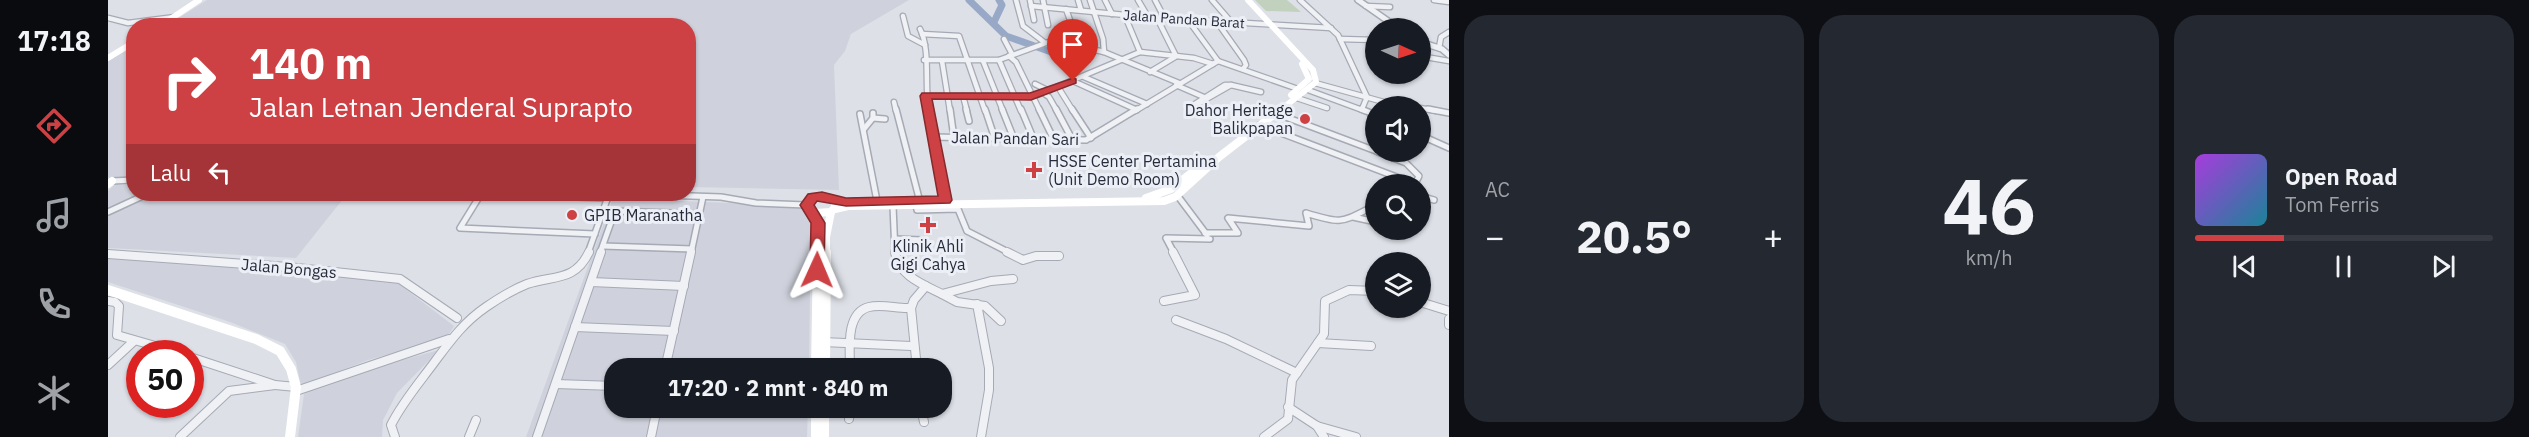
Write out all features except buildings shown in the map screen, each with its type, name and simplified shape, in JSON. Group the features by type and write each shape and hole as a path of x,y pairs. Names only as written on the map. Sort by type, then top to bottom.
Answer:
{"main road":[{"path":"172,18 199,0"},
{"path":"814,213 833,207 877,201 918,203 1159,202 1177,195 1230,146 1307,82 1308,74 1270,25 1243,0"},
{"path":"821,342 818,223 814,213 806,205 809,199 817,196 833,207 893,209 946,200 1108,202 1161,195 1315,83 1313,70 1248,0"},
{"path":"108,58 126,47"},
{"path":"820,358 826,237 833,207"},
{"path":"108,291 271,345 285,358 291,369 296,389 290,437"},
{"path":"816,418 816,437"},
{"path":"824,418 824,437"}],"street":[{"path":"1016,0 1023,26 1044,42"},
{"path":"1030,0 1034,20"},
{"path":"1043,0 1048,25"},
{"path":"1065,0 1076,37 1076,45"},
{"path":"1078,0 1081,10"},
{"path":"1090,0 1103,36 1104,52"},
{"path":"1105,0 1112,14"},
{"path":"1138,0 1148,17"},
{"path":"1155,0 1165,19"},
{"path":"1212,0 1232,22"},
{"path":"1300,0 1340,39 1366,96"},
{"path":"1358,0 1383,18"},
{"path":"1434,0 1449,4"},
{"name":"Jalan Pandan Barat","path":"1031,6 1165,19 1331,28"},
{"path":"1366,6 1390,7"},
{"path":"162,18 175,16"},
{"path":"903,16 908,36 925,45"},
{"path":"1125,16 1140,52"},
{"path":"108,18 126,22"},
{"path":"1157,18 1176,57"},
{"path":"1188,20 1218,61 1298,89"},
{"path":"1217,22 1245,60 1246,65 1243,69"},
{"path":"946,200 926,96 925,38 921,31 959,35 995,139"},
{"path":"1439,48 1440,37 1449,32"},
{"path":"1004,39 1054,140"},
{"path":"1340,39 1365,40"},
{"path":"924,60 999,60 1054,40 1104,52 1208,98 1231,85 1261,92"},
{"path":"1431,45 1449,55"},
{"path":"926,96 1031,97 1140,52 1213,64"},
{"path":"1150,72 1176,57"},
{"path":"1431,58 1449,61"},
{"path":"999,60 1013,97 1034,140"},
{"path":"942,61 954,138"},
{"path":"983,61 1014,139"},
{"name":"Jalan Pandan Sari","path":"933,137 1073,141 1091,138 1218,61"},
{"path":"1084,77 1147,104"},
{"path":"1073,81 1137,110"},
{"path":"1315,83 1365,97"},
{"path":"1035,84 1046,92 1073,141"},
{"path":"1058,87 1091,138"},
{"path":"1308,90 1365,110"},
{"path":"963,96 969,121"},
{"path":"1297,98 1327,108"},
{"path":"894,102 918,203 917,210 959,210 967,231 1022,260 1036,256 1059,256"},
{"path":"1362,109 1365,102"},
{"path":"1431,110 1449,113"},
{"path":"1275,113 1365,147"},
{"path":"860,114 877,201"},
{"path":"864,129 873,116 885,119"},
{"path":"1260,125 1389,174"},
{"path":"1431,140 1449,148"},
{"path":"1402,162 1409,165 1417,174"},
{"path":"109,182 126,181"},
{"path":"1177,195 1207,236"},
{"path":"696,196 756,203 806,205"},
{"path":"668,358 704,196"},
{"path":"108,212 132,201"},
{"path":"477,201 460,228 595,234"},
{"path":"395,437 391,425 397,413 450,338 464,324 518,288 574,272 583,264 606,201"},
{"path":"893,209 899,266 927,286 957,302 987,306 1001,321"},
{"path":"537,437 615,211 700,214"},
{"path":"1164,301 1195,295 1166,238 1238,233 1228,218 1307,226 1310,225 1306,213 1335,222 1365,211"},
{"path":"1353,217 1365,220"},
{"path":"895,238 922,240"},
{"path":"603,246 692,249"},
{"name":"Jalan Bongas","path":"108,254 288,267 400,279 457,318"},
{"path":"942,294 991,281 1013,279"},
{"path":"591,282 684,286"},
{"path":"916,358 911,308 914,300 927,286"},
{"path":"1264,437 1286,422 1291,383 1318,343 1325,328 1325,301 1349,290 1365,291"},
{"path":"108,301 119,306 117,335 131,340"},
{"path":"1449,303 1447,304 1449,310"},
{"path":"977,304 989,368 989,390 981,437"},
{"path":"1431,305 1449,310"},
{"path":"849,358 848,342 853,320 864,309 871,307 907,308"},
{"path":"1449,319 1449,325"},
{"path":"1176,320 1227,339 1297,373"},
{"path":"575,327 674,331"},
{"path":"204,362 275,385 296,389 450,338"},
{"path":"821,342 911,346"},
{"path":"1318,343 1371,346"},
{"path":"108,365 126,348"},
{"path":"555,384 604,386"},
{"path":"180,437 229,391 275,385"},
{"path":"1288,407 1317,426 1356,437"},
{"path":"651,437 655,418"},
{"path":"923,418 924,422"},
{"path":"469,437 476,420"},
{"path":"1317,426 1324,437"}],"shaded area":[{"path":"207,0 909,0 851,34 845,51 834,65 839,190 696,187 696,18 179,18"},
{"path":"126,49 126,177 108,177 108,61"},
{"path":"114,185 126,185 126,201 341,201 296,258 108,248 108,191"},
{"path":"612,201 684,201 801,206 809,211 811,220 809,358 604,358 604,418 808,418 807,437 526,437"},
{"path":"108,257 395,281 454,326 446,339 368,360 301,386 296,362 285,344 230,322 108,282"},
{"path":"439,350 397,393 383,420 382,437 298,437 304,394 332,379"}],"green space":[{"path":"1255,0 1287,0 1301,12 1266,11"}],"waterway":[{"path":"969,0 1006,36 1057,54"},
{"path":"994,22 1002,5 999,0"}],"place":[{"name":"Dahor Heritage Balikpapan","path":"1305,119"},
{"name":"HSSE Center Pertamina (Unit Demo Room)","path":"1034,170"},
{"name":"GPIB Maranatha","path":"572,215"},
{"name":"Klinik Ahli Gigi Cahya","path":"928,225"}],"route":[{"path":"817,270 818,223 814,213 806,205 809,199 822,196 846,202 946,200 926,96 1031,97 1073,81"}]}
